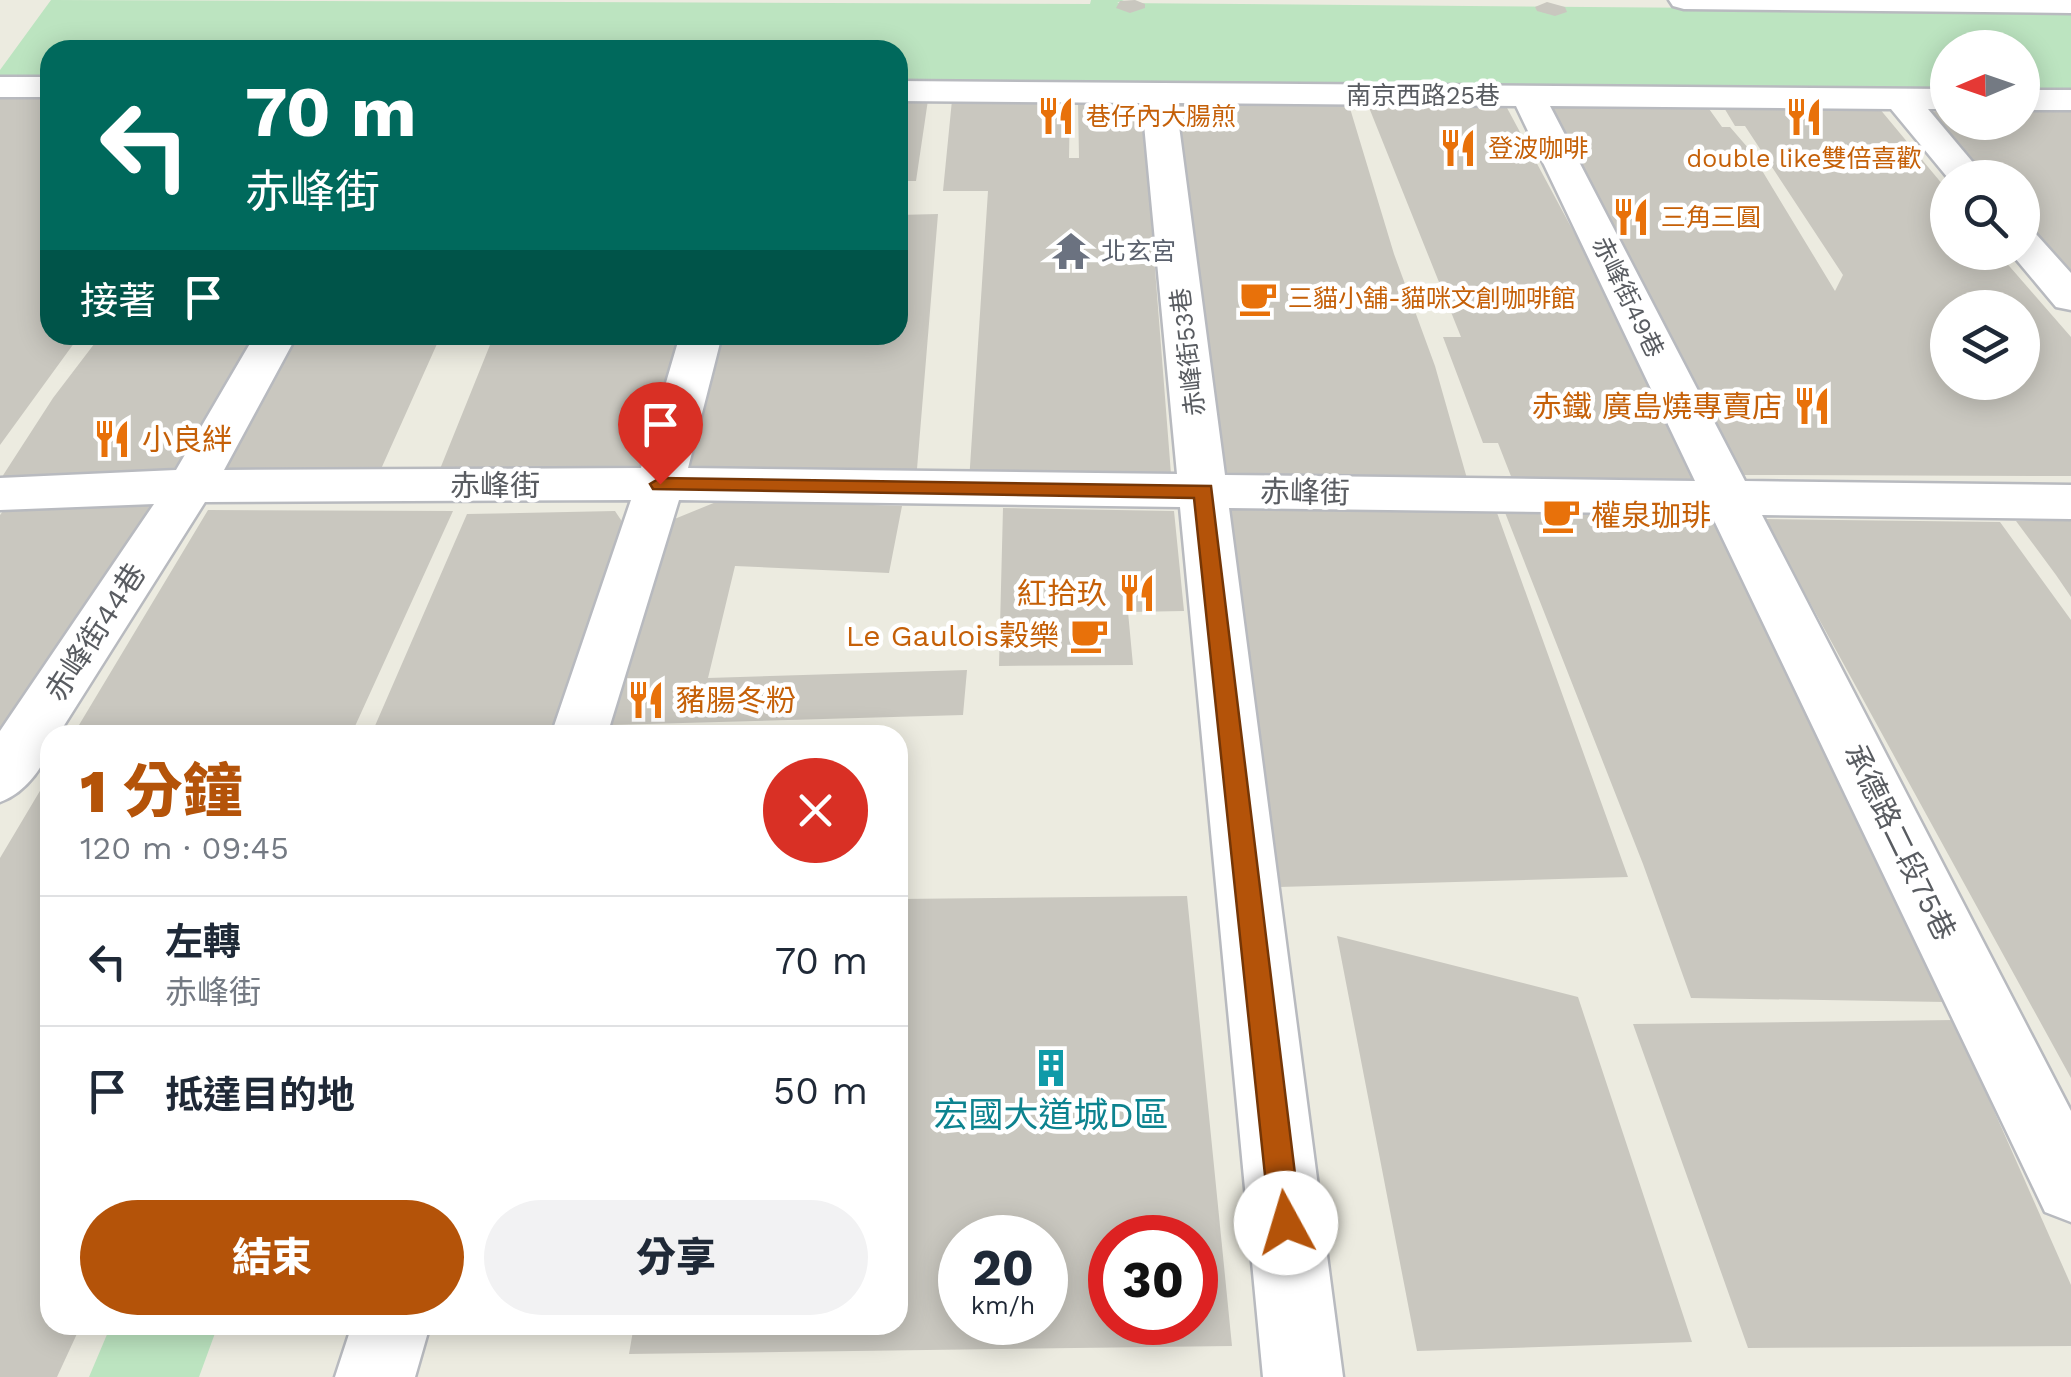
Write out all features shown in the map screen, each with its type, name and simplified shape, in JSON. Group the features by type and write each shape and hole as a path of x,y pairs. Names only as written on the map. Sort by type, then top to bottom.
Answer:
{"street":[{"path":"1684,0 2071,4"},
{"path":"0,87 40,87"},
{"name":"南京西路25巷","path":"908,91 1930,99"},
{"name":"赤峰街53巷","path":"1158,93 1303,1377"},
{"name":"赤峰街49巷","path":"1528,96 1728,497"},
{"path":"1900,99 1953,160"},
{"path":"2040,100 2071,100"},
{"path":"2040,263 2071,298"},
{"name":"赤峰街44巷","path":"0,778 191,486 270,345"},
{"path":"583,725 660,484 698,345"},
{"name":"赤峰街","path":"0,494 191,486 660,484 2071,502"},
{"name":"承德路二段75巷","path":"1728,497 2071,1186"},
{"path":"375,1377 388,1335"}],"green space":[{"path":"51,0 1090,4 1091,0 1124,0 1117,3 2071,11 2071,92 2040,91 2040,30 1930,30 1930,91 908,87 908,40 40,40 40,80 0,80 0,70"},
{"path":"107,1335 214,1335 199,1377 89,1377"}],"building":[{"path":"1120,1 1145,4 1145,8 1130,13 1116,8"},
{"path":"1547,2 1565,7 1567,12 1555,16 1537,11 1535,7"},
{"path":"0,96 40,96 40,345 73,345 0,445"},
{"path":"908,100 928,100 916,181 908,181"},
{"path":"952,100 1070,101 1069,158 1079,158 1078,102 1142,102 1172,487 969,482 988,191 943,191"},
{"path":"1165,102 1349,105 1394,254 1435,366 1470,489 1206,487"},
{"path":"1368,105 1506,106 1713,491 1516,489 1498,443 1483,443 1443,337 1461,337"},
{"path":"1551,106 1707,106 1722,127 1730,127 1749,149 1835,291 1843,275 1745,126 1735,126 1723,106 1879,108 1930,169 1930,270 2013,270 2030,290 1930,290 1930,400 2040,400 2040,301 2071,337 2071,476 1742,475"},
{"path":"2040,109 2071,109 2071,276 2040,243 2040,160 1964,160 1946,140 2040,140"},
{"path":"938,214 916,481 676,468 707,345 908,345 908,215"},
{"path":"93,345 247,345 174,473 0,480 53,398"},
{"path":"282,345 437,345 381,469 216,469"},
{"path":"490,345 675,345 641,468 440,469"},
{"path":"721,500 902,506 889,573 735,566 708,678 967,670 963,715 611,725 672,520"},
{"path":"151,504 0,734 0,515 3,511"},
{"path":"1003,508 1174,511 1184,611 1128,612 1133,665 999,666"},
{"path":"1229,509 1496,510 1628,877 1279,887"},
{"path":"208,510 453,511 356,725 79,725"},
{"path":"1504,510 1715,512 1946,1002 1691,998 1643,864"},
{"path":"615,511 625,526 560,725 375,725 467,514"},
{"path":"1764,519 2000,522 2071,620 2071,1078"},
{"path":"2016,521 2071,521 2071,597 2056,575"},
{"path":"40,791 40,1335 76,1335 57,1377 0,1377 0,858"},
{"name":"宏國大道城D區","path":"1187,896 1232,1346 629,1354 632,1335 908,1335 908,899"},
{"path":"1337,936 1578,997 1692,1342 1417,1351"},
{"path":"1954,1020 2071,1285 2071,1346 1748,1348 1633,1024"}],"place":[{"name":"巷仔內大腸煎","path":"1056,116"},
{"name":"double like雙倍喜歡","path":"1804,117"},
{"name":"登波咖啡","path":"1458,148"},
{"name":"三角三圓","path":"1631,217"},
{"name":"北玄宮","path":"1071,251"},
{"name":"三貓小舖-貓咪文創咖啡館","path":"1258,298"},
{"name":"赤鐵 廣島燒專賣店","path":"1812,406"},
{"name":"小良絆","path":"112,439"},
{"name":"權泉珈琲","path":"1561,515"},
{"name":"紅拾玖","path":"1137,593"},
{"name":"Le Gaulois穀樂","path":"1089,635"},
{"name":"豬腸冬粉","path":"646,700"},
{"name":"宏國大道城D區","path":"1051,1068"}],"route":[{"path":"660,484 1204,491 1286,1223"}]}
